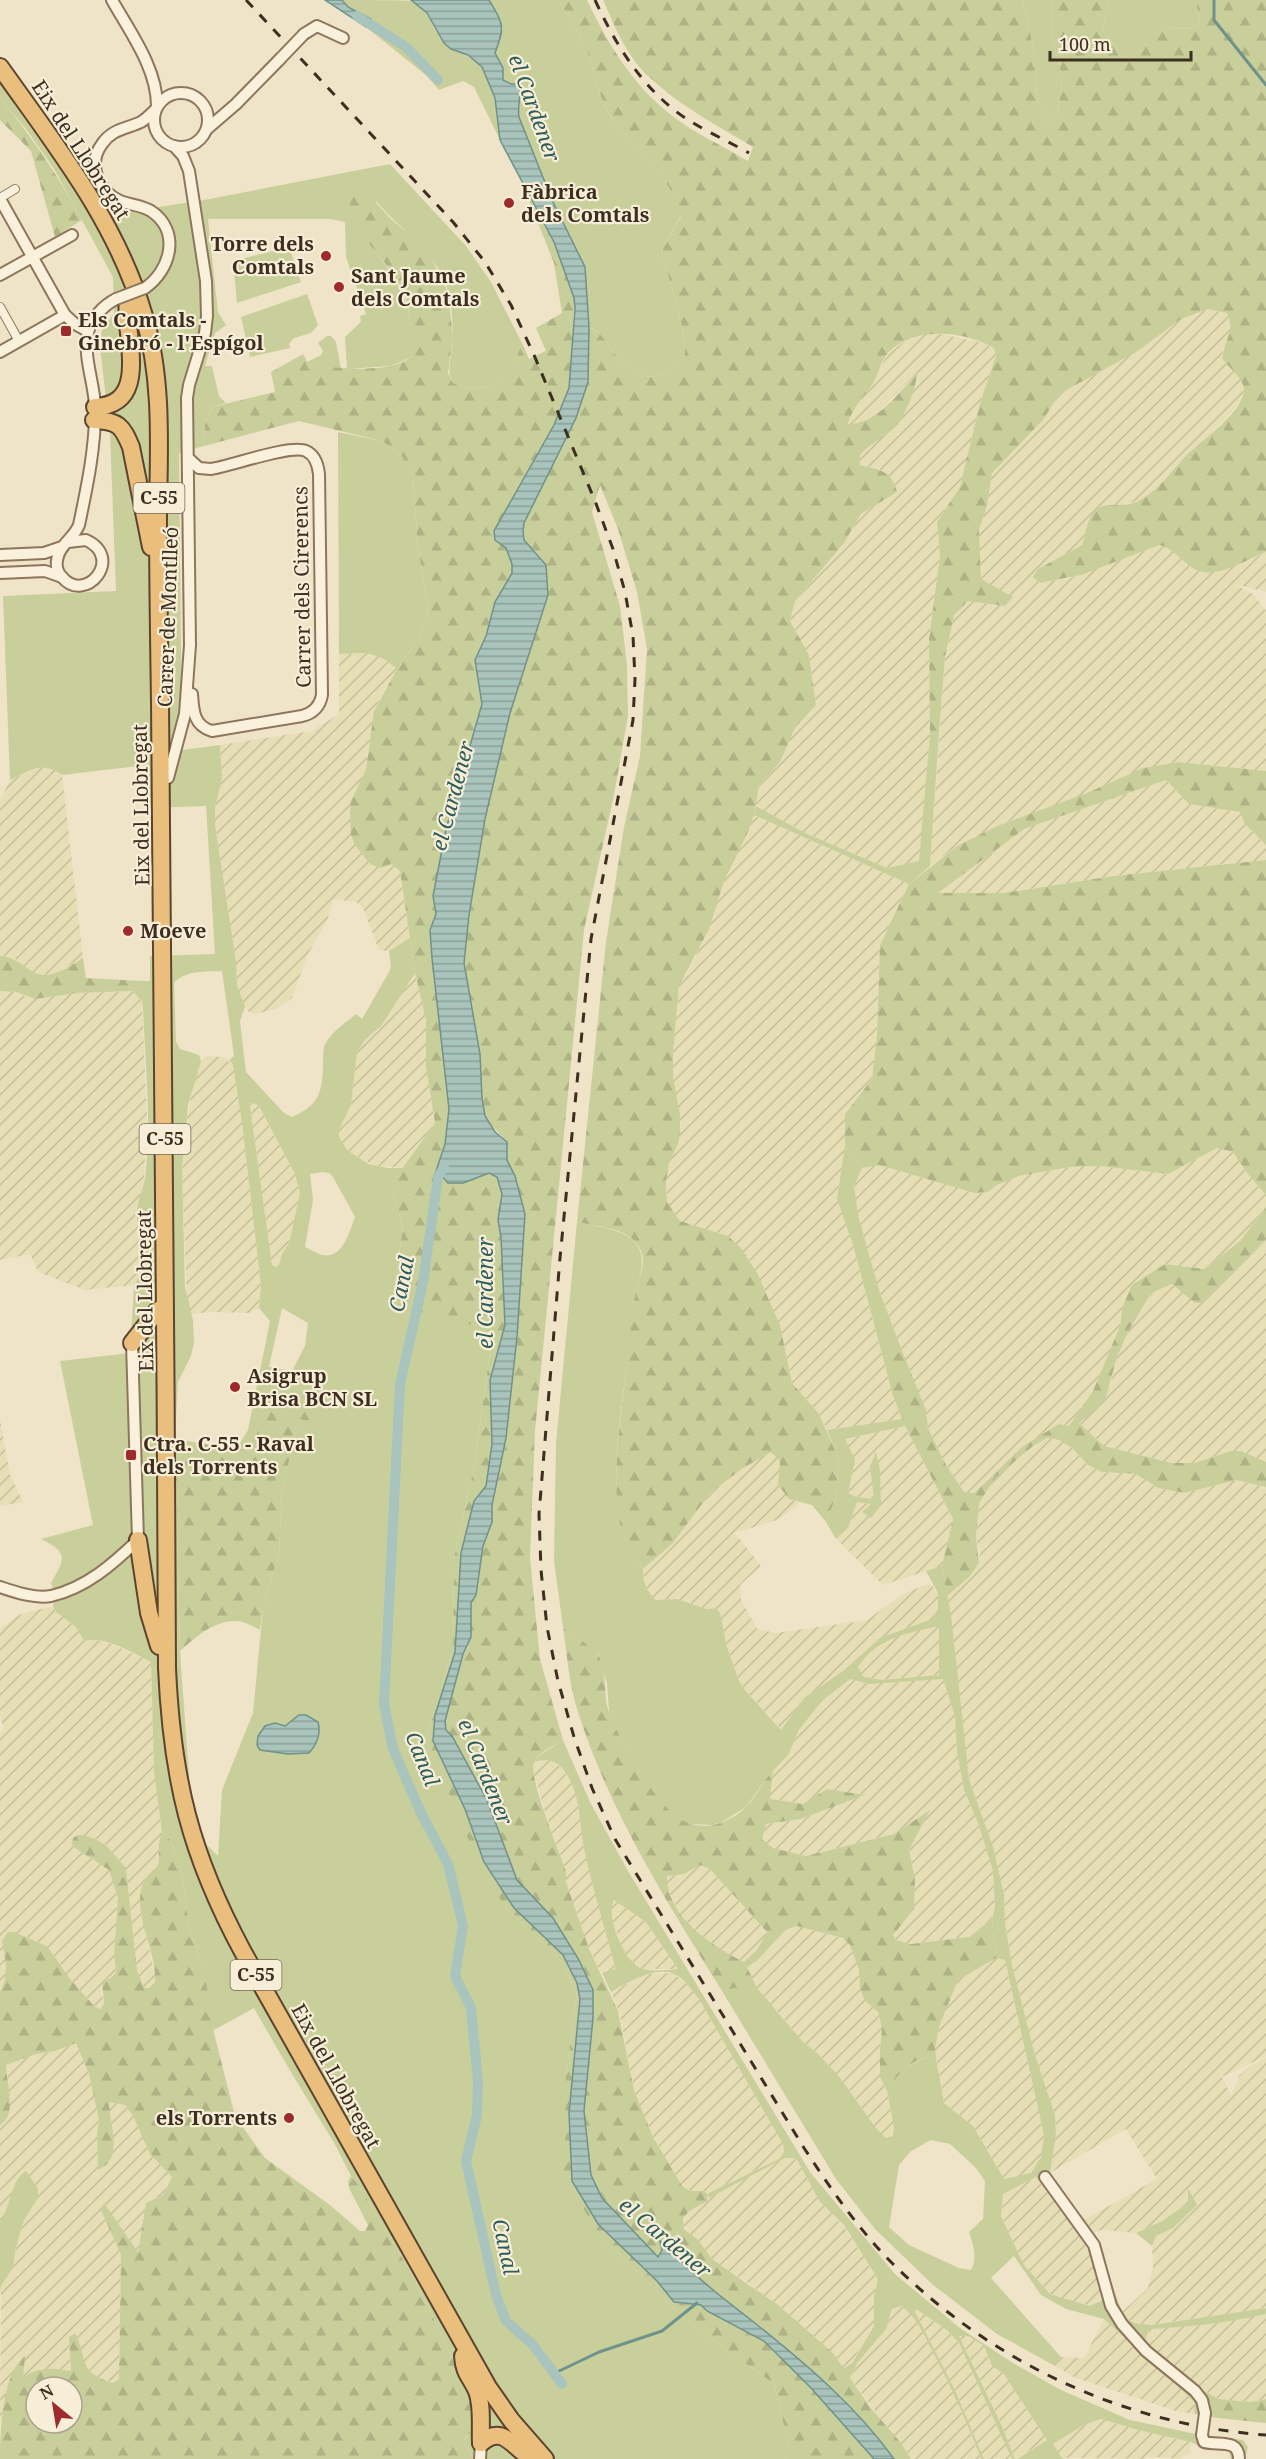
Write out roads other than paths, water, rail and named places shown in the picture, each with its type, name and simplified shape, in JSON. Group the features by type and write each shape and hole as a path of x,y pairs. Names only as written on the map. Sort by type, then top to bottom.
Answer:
{"highway":[{"name":"Eix del Llobregat","path":"0,67 73,170 114,238 131,276 144,316 156,378 159,416 158,550 164,970 167,1668 172,1744 184,1808 195,1849 208,1882 243,1952 488,2387 511,2420 545,2459"},
{"name":"Eix del Llobregat","path":"0,84 65,175 88,212 113,262 122,299 141,346 146,378 149,416 151,547 159,1646 161,1715 172,1790 190,1857 208,1903 494,2408 534,2459"},
{"path":"94,414 114,404 126,392 130,381 126,315 122,299"},
{"path":"114,404 116,424"},
{"path":"94,414 120,426 131,447 151,547"},
{"path":"132,1343 158,1310"},
{"path":"138,1540 149,1613 159,1646"},
{"path":"464,2356 464,2369 477,2391 480,2403 480,2451"},
{"path":"480,2451 492,2435 498,2435 507,2438 522,2453 534,2459"}],"street":[{"path":"112,0 158,89 154,124 159,136"},
{"path":"128,126 141,127 174,146 185,147 198,142 207,130 236,104 304,34 317,26 343,38"},
{"path":"151,72 165,87 194,95 217,110 236,104"},
{"path":"62,578 56,563 65,545 76,534 79,525 92,446 94,414 87,346 88,331 97,315 145,288 165,267 170,250 168,234 161,221 148,209 123,202 106,192 94,166 100,146 107,137 118,129 143,121 164,98 177,92"},
{"path":"203,103 208,116 207,130"},
{"name":"Carrer de Montlleó","path":"168,778 185,714 188,661 187,398 205,333 207,316 206,281 189,171 190,155 198,142"},
{"name":"Carrer de Montlleó","path":"174,146 183,156 189,171"},
{"path":"15,189 0,198 65,315 88,331"},
{"path":"0,275 72,234"},
{"path":"0,307 19,341"},
{"path":"0,352 65,315"},
{"name":"Carrer dels Cirerencs","path":"188,661 193,715 202,726 213,732 308,714 317,707 321,698 320,474 315,460 307,451 297,449 211,469"},
{"path":"188,458 199,468 211,469"},
{"path":"189,494 193,483 211,469"},
{"path":"0,573 45,571 72,585 87,584 98,576 102,564 99,551 86,540 79,525"},
{"path":"0,555 44,553 86,540"},
{"path":"0,1587 20,1593 50,1596 109,1569 138,1540 132,1343"},
{"path":"1045,2177 1094,2245 1111,2306 1122,2324 1146,2351 1195,2391 1202,2400 1205,2413 1202,2434 1204,2442 1230,2444 1236,2447 1239,2459"}],"water":[{"path":"325,0 342,0 348,7 371,19 366,27"},
{"path":"411,0 489,0 498,15 501,31 495,53 503,68 503,80 511,84 519,84 519,117 552,200 585,267 589,327 588,382 576,418 524,523 524,540 546,565 548,595 510,713 485,819 469,915 464,963 480,1054 485,1116 495,1132 507,1142 507,1160 515,1176 525,1214 517,1337 506,1438 492,1505 492,1522 483,1546 476,1595 471,1603 471,1637 463,1654 445,1721 446,1730 452,1736 487,1800 517,1880 553,1918 579,1960 593,1990 593,2018 584,2111 591,2175 602,2198 658,2257 662,2250 660,2241 668,2244 698,2277 812,2371 864,2422 894,2459 874,2459 811,2388 764,2341 707,2311 701,2305 674,2302 657,2281 598,2224 572,2181 569,2113 580,1999 577,1983 563,1955 514,1908 484,1862 465,1809 433,1741 435,1715 455,1652 461,1553 474,1501 486,1486 492,1444 490,1380 505,1325 501,1237 498,1220 502,1194 497,1177 489,1173 463,1183 448,1183 441,1175 433,1180 445,1144 449,1109 432,958 430,930 436,914 433,896 446,829 482,704 475,660 486,636 495,602 512,573 512,564 506,548 495,540 494,531 554,425 569,388 575,309 574,298 554,242 500,140 495,98 482,67 468,55 451,49 444,43 427,13"},
{"path":"299,1715 306,1715 318,1722 318,1738 309,1753 288,1754 260,1750 257,1745 258,1736 265,1726 275,1723 285,1726"}],"waterway":[{"path":"1214,0 1214,20 1266,85"},
{"path":"357,16 406,47 438,80"},
{"name":"Canal","path":"444,1167 438,1177 423,1282 400,1384 384,1704 393,1749 421,1813 448,1864 463,1926 455,1976 471,2008 478,2081 477,2115 466,2161 496,2295 506,2321 533,2345 562,2384"},
{"path":"555,2373 599,2352 662,2331 697,2303"}],"railway":[{"path":"246,0 453,222 485,262 511,305 534,355 595,501 613,549 625,592 633,636 635,679 633,720 591,939 560,1258 539,1514 541,1570 547,1627 558,1681 592,1788 615,1839 804,2148 857,2223 893,2264 932,2299 974,2331 1018,2359 1064,2383 1112,2403 1162,2418 1214,2429 1266,2435"},
{"path":"595,0 628,59 660,98 690,121 749,153"}],"place":[{"name":"Fàbrica dels Comtals","path":"509,203"},
{"name":"Torre dels Comtals","path":"326,256"},
{"name":"Sant Jaume dels Comtals","path":"339,287"},
{"name":"Els Comtals - Ginebró - l'Espígol","path":"66,331"},
{"name":"Moeve","path":"128,931"},
{"name":"Asigrup Brisa BCN SL","path":"235,1387"},
{"name":"Ctra. C-55 - Raval dels Torrents","path":"131,1455"},
{"name":"els Torrents","path":"289,2118"}],"water label":[{"name":"el Cardener","path":"534,108"},
{"name":"el Cardener","path":"453,796"},
{"name":"el Cardener","path":"486,1293"},
{"name":"el Cardener","path":"485,1772"},
{"name":"el Cardener","path":"665,2238"}]}
